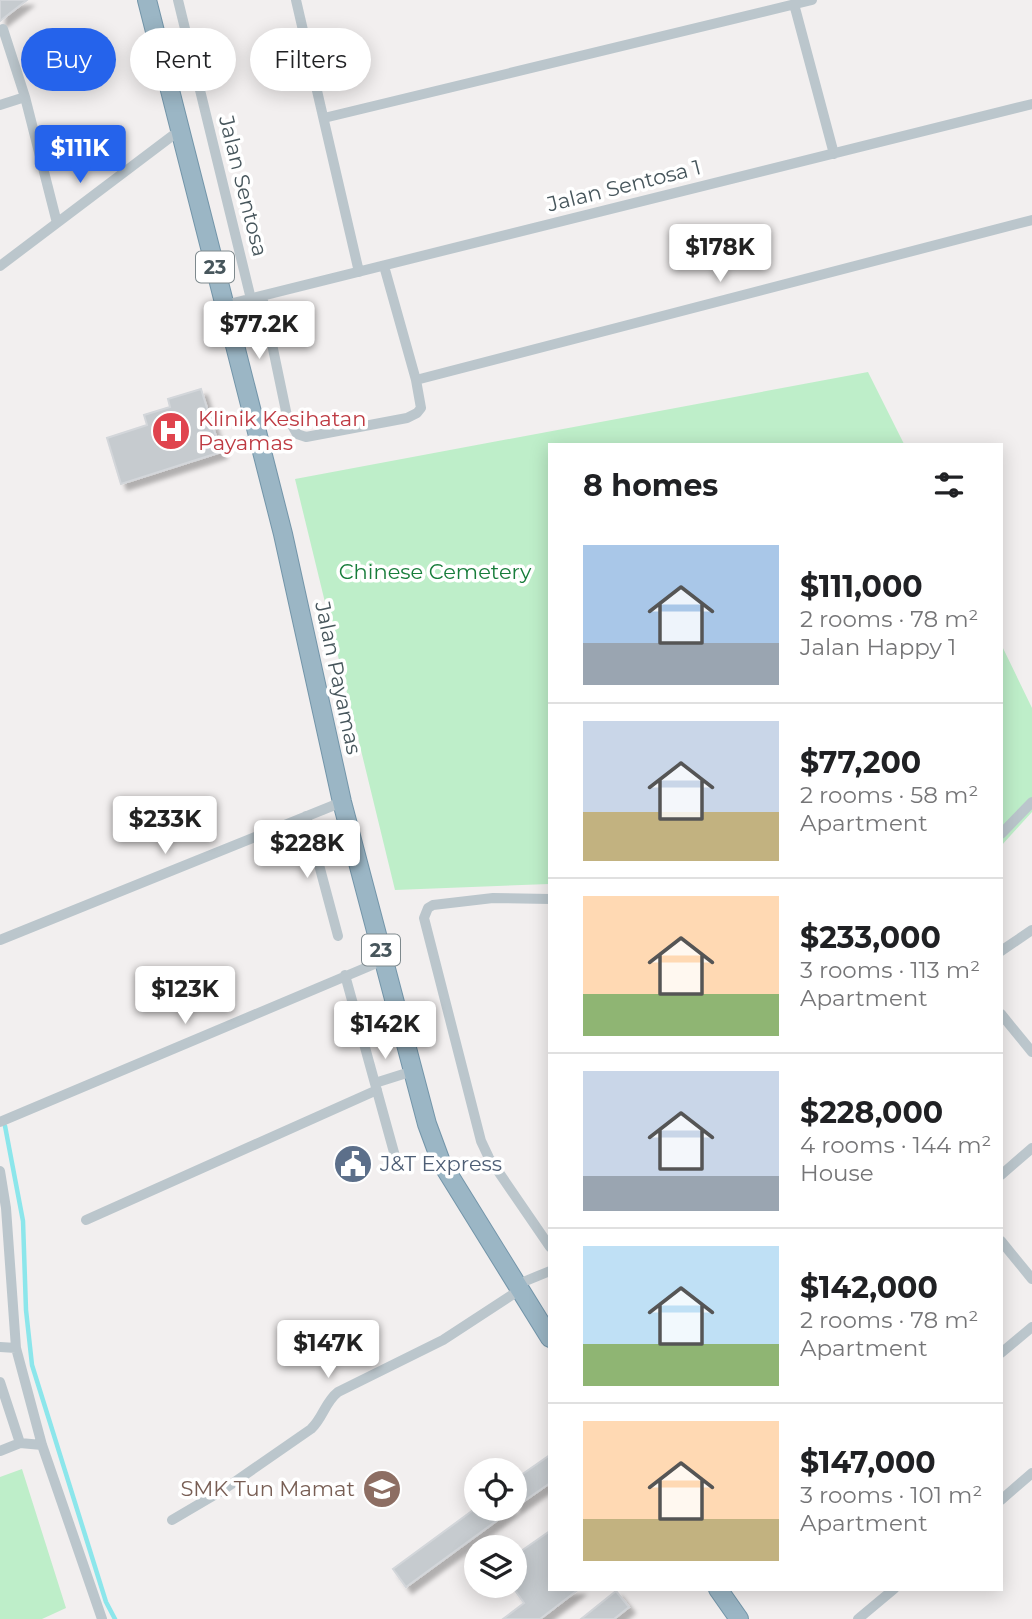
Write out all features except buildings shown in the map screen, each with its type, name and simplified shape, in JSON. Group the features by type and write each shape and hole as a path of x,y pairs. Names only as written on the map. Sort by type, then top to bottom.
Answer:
{"highway":[{"name":"Jalan Payamas","path":"147,0 283,534 342,802 433,1145 517,1288 548,1335"},
{"path":"722,1591 739,1619"}],"street":[{"name":"Jalan Sentosa","path":"178,0 287,416"},
{"path":"296,0 359,272"},
{"path":"324,118 812,0"},
{"path":"794,4 834,154"},
{"path":"3,29 25,97 57,223"},
{"path":"0,105 25,97"},
{"name":"Jalan Sentosa 1","path":"225,305 1032,104"},
{"path":"0,266 180,130"},
{"path":"416,380 1032,220"},
{"path":"255,423 287,416 297,434 306,438 407,418 417,413 421,408 416,380 384,266"},
{"path":"0,940 342,802"},
{"path":"1003,832 1032,802"},
{"path":"306,816 338,936"},
{"path":"548,899 493,898 433,905 428,908 424,918 481,1140 489,1158 548,1244"},
{"path":"1003,950 1032,930"},
{"path":"0,1122 384,960"},
{"path":"345,975 395,1156"},
{"path":"1003,1016 1032,1052"},
{"path":"86,1220 414,1071"},
{"path":"1003,1173 1032,1148"},
{"path":"0,1171 6,1208 16,1348 42,1446 102,1619"},
{"path":"1003,1243 1032,1279"},
{"path":"172,1520 223,1490 311,1429 338,1392 443,1340 517,1288 548,1273"},
{"path":"1003,1351 1032,1327"},
{"path":"0,1347 16,1348"},
{"path":"0,1381 20,1443"},
{"path":"0,1451 20,1443 42,1446"},
{"path":"1003,1498 1032,1473"},
{"path":"858,1619 892,1591"}],"green space":[{"name":"Chinese Cemetery","path":"868,372 904,443 548,443 548,884 395,890 295,479"},
{"path":"1003,648 1032,708 1032,812 1003,844"},
{"path":"22,1469 66,1608 42,1619 0,1619 0,1477"}],"waterway":[{"path":"5,1126 23,1221 26,1310 32,1365 106,1602 115,1619"}],"place":[{"name":"Klinik Kesihatan Payamas","path":"171,431"},
{"name":"J&T Express","path":"353,1164"},
{"name":"SMK Tun Mamat","path":"382,1489"}]}
